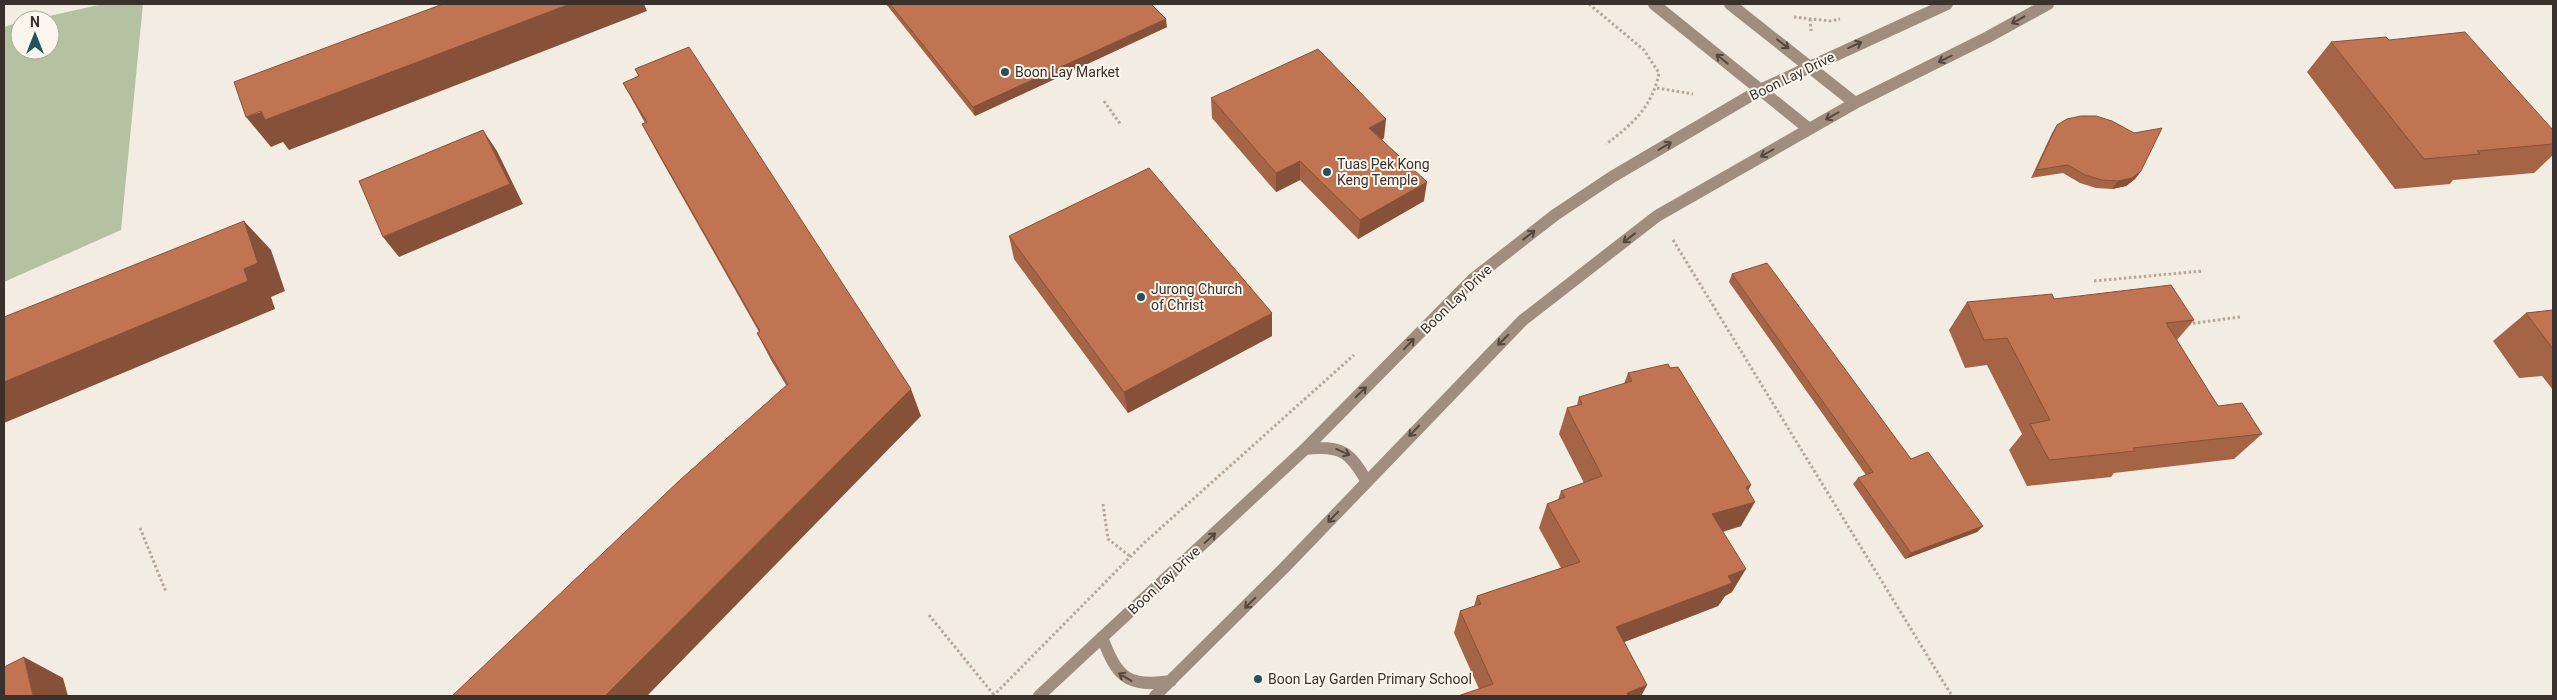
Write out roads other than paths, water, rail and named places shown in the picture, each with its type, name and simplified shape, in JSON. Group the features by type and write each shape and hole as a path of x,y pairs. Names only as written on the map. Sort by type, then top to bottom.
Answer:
{"street":[{"path":"1654,4 1809,129"},
{"path":"1730,4 1810,65 1855,103"},
{"name":"Boon Lay Drive","path":"1039,696 1304,449 1473,279 1555,215 1604,182 1760,90 1810,65 1947,4"},
{"path":"1155,696 1367,482 1523,320 1657,216 1855,103 1988,37 2048,4"},
{"path":"1304,449 1327,446 1344,451 1354,458 1367,482"},
{"path":"1102,637 1116,671 1128,680 1145,686 1171,681"}],"place":[{"name":"Boon Lay Market","path":"1005,72"},
{"name":"Tuas Pek Kong Keng Temple","path":"1327,172"},
{"name":"Jurong Church of Christ","path":"1141,297"},
{"name":"Boon Lay Garden Primary School","path":"1258,679"}]}
